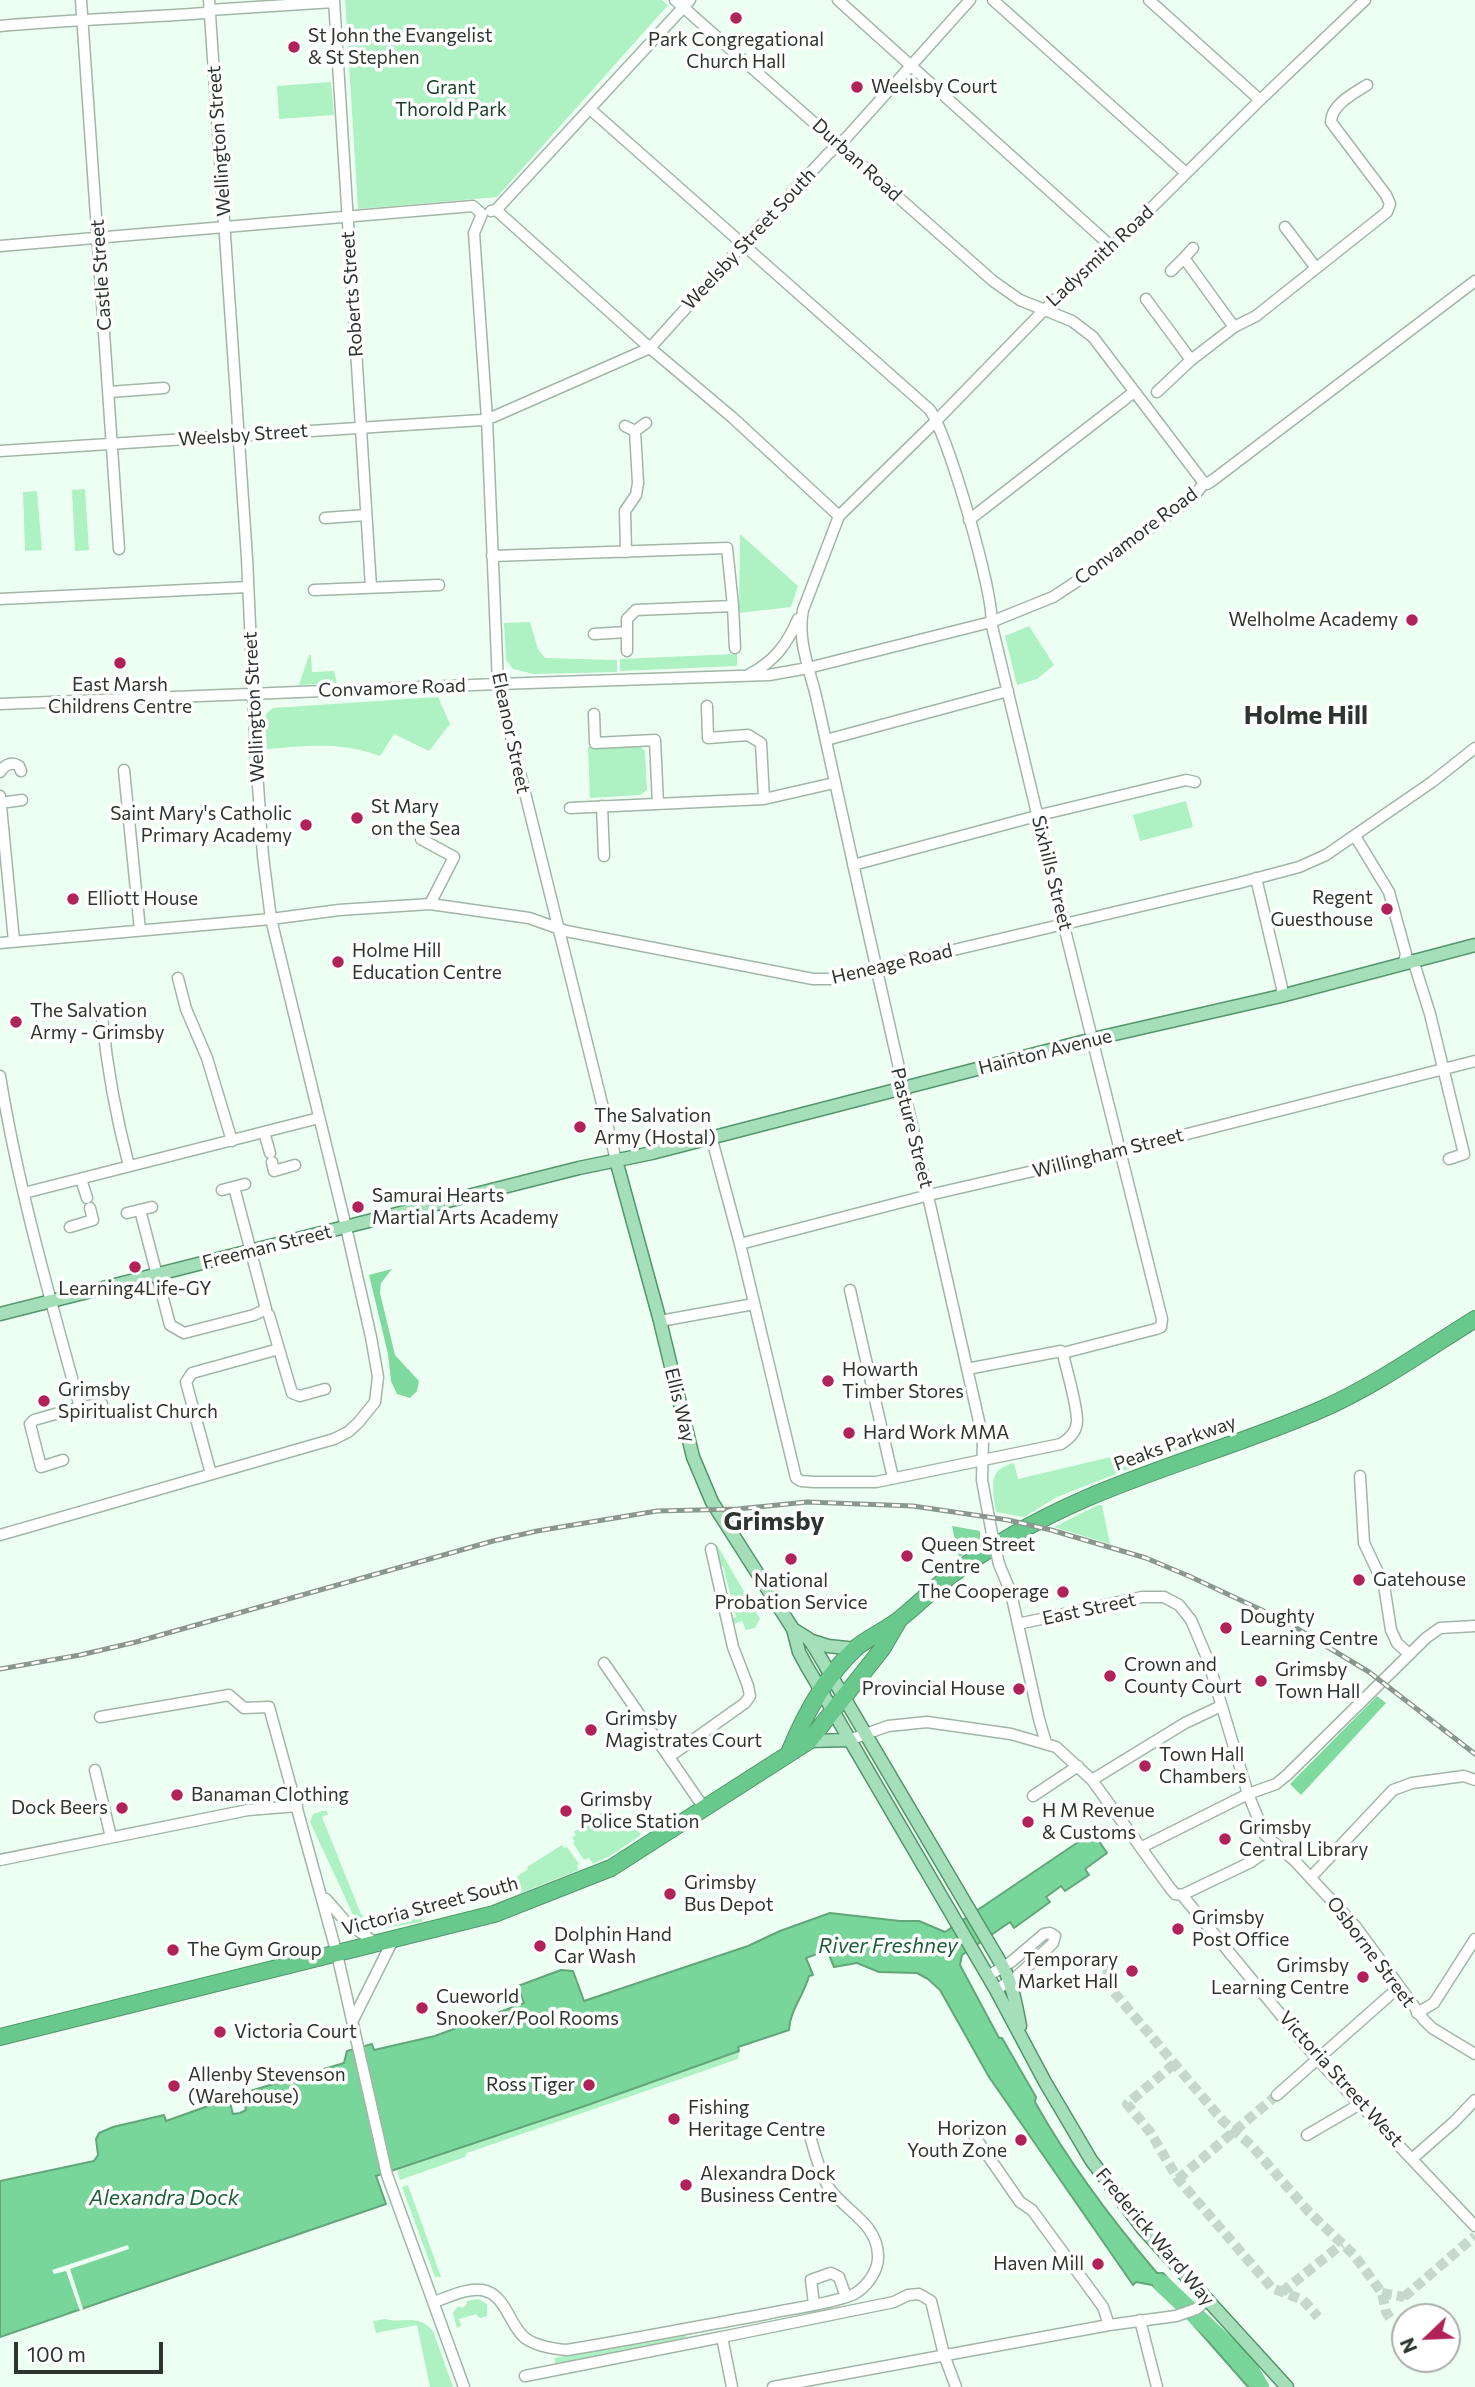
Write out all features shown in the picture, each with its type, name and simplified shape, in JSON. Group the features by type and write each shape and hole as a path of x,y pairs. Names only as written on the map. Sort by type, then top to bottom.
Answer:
{"highway":[{"name":"Peaks Parkway","path":"831,1677 856,1649 899,1620 942,1583 978,1558 1055,1513 1163,1468 1236,1444 1320,1410 1386,1376 1475,1319"},
{"name":"Peaks Parkway","path":"833,1712 882,1649 899,1620"},
{"path":"789,1753 798,1730 831,1677"},
{"name":"Victoria Street South","path":"0,2037 494,1914 611,1868 809,1741 833,1712"}],"main road":[{"name":"Hainton Avenue","path":"616,1160 1093,1039 1281,996 1475,945"},
{"name":"Freeman Street","path":"0,1314 616,1160"},
{"name":"Ellis Way","path":"616,1160 660,1321 693,1457 712,1502 793,1629 799,1652 849,1740"},
{"name":"Ellis Way","path":"793,1629 809,1640 865,1733"},
{"path":"809,1640 828,1646 856,1649"},
{"name":"Frederick Ward Way","path":"865,1733 1003,1967 1016,1998 1021,2036"},
{"path":"809,1741 849,1740"},
{"name":"Frederick Ward Way","path":"849,1740 988,1976 1091,2160 1201,2305 1287,2387"}],"street":[{"name":"Castle Street","path":"81,0 119,549"},
{"path":"838,0 1112,247"},
{"name":"Weelsby Street South","path":"486,419 650,348 970,0"},
{"path":"993,0 1186,173"},
{"path":"1149,0 1260,100"},
{"name":"Ladysmith Road","path":"839,516 1045,309 1366,0"},
{"path":"0,26 205,13 209,5 334,1"},
{"name":"Roberts Street","path":"334,1 371,587"},
{"path":"0,246 472,206 482,214 496,210 590,109 683,2"},
{"name":"Durban Road","path":"683,2 993,281 1020,300 1072,321 1093,337 1203,483"},
{"name":"Wellington Street","path":"209,5 239,435 258,793 271,919 346,1227 378,1377 375,1402 348,1432 334,1439 211,1474"},
{"path":"1157,393 1191,360 1234,327 1256,316 1383,217 1390,204 1386,194 1331,122 1331,114 1336,108 1367,85"},
{"path":"590,109 842,331 929,409 937,420"},
{"path":"496,210 650,348 733,418 839,516"},
{"name":"Eleanor Street","path":"482,214 474,233 498,684 616,1160"},
{"path":"1285,228 1316,268"},
{"path":"1171,271 1194,248"},
{"path":"1184,258 1234,327"},
{"name":"Convamore Road","path":"0,704 769,675 808,668 991,622 1053,597 1080,580 1195,495 1203,483 1213,481 1475,281"},
{"path":"1146,299 1191,360"},
{"path":"109,393 164,388"},
{"path":"969,520 1134,392"},
{"name":"Weelsby Street","path":"0,452 486,419"},
{"name":"Sixhills Street","path":"937,420 958,478 993,615 991,622 1162,1319 1161,1327 1062,1352"},
{"path":"626,552 625,512 636,495 638,482 630,428 646,423"},
{"path":"325,518 366,514"},
{"name":"Pasture Street","path":"839,516 803,610 801,633 983,1439 982,1475 992,1534 999,1564 1012,1594 1046,1743"},
{"path":"492,556 727,548 735,648"},
{"path":"314,590 439,585"},
{"path":"0,599 248,587"},
{"path":"627,651 627,619 636,610 733,606"},
{"name":"Convamore Road","path":"741,676 755,671 778,655 803,610"},
{"path":"594,634 627,632"},
{"path":"826,740 1008,691"},
{"path":"707,706 708,737 748,736 761,743 764,799"},
{"path":"594,714 595,743 655,740 658,804"},
{"name":"Heneage Road","path":"0,943 271,919 338,910 430,904 529,918 557,928 821,980 1299,866 1317,859 1355,836 1475,748"},
{"path":"0,772 4,766 12,764 19,766 21,771"},
{"path":"124,771 139,930"},
{"path":"853,865 1186,780 1195,782"},
{"path":"570,808 764,799 834,783"},
{"path":"0,796 13,941"},
{"path":"1,803 22,800"},
{"path":"602,806 604,856"},
{"path":"1355,836 1390,892 1406,954 1430,1014 1464,1154 1449,1159"},
{"path":"421,839 454,858 430,904"},
{"path":"1256,878 1282,988 1281,996"},
{"path":"178,978 186,1009 207,1058 232,1141"},
{"path":"102,1017 107,1064 120,1132 130,1166"},
{"name":"Willingham Street","path":"740,1244 1475,1061"},
{"path":"0,1076 24,1193 80,1407"},
{"path":"24,1193 319,1118"},
{"path":"264,1132 272,1164 295,1166"},
{"path":"711,1136 796,1478 814,1482 876,1482 1061,1444 1071,1436 1077,1422 1062,1352 967,1369"},
{"path":"70,1227 97,1219 88,1203 81,1179"},
{"path":"222,1190 245,1184"},
{"path":"234,1187 292,1393 300,1396 325,1389"},
{"path":"127,1213 152,1207"},
{"path":"140,1210 170,1325 184,1333 259,1314 267,1309"},
{"path":"850,1290 893,1478"},
{"path":"660,1321 754,1304"},
{"path":"0,1534 211,1474 188,1393 187,1377 200,1370 279,1349"},
{"path":"63,1460 41,1466 30,1424 34,1420 80,1407 102,1404"},
{"path":"1360,1476 1364,1543 1384,1585 1391,1630 1397,1643 1409,1654"},
{"path":"669,1757 746,1703 750,1696 733,1647 711,1549"},
{"name":"East Street","path":"1018,1624 1157,1596 1171,1600 1186,1613 1201,1640 1221,1706"},
{"path":"1142,1847 1248,1794 1276,1784 1426,1638 1440,1628 1475,1626"},
{"path":"604,1663 704,1808"},
{"path":"100,1717 229,1695 244,1708 270,1707 322,1894 387,2175 464,2387"},
{"path":"1092,1780 1185,1723 1221,1706"},
{"name":"Osborne Street","path":"1221,1706 1248,1794 1265,1835 1311,1877 1356,1927 1417,2013 1432,2028 1475,2054"},
{"path":"849,1740 888,1726 926,1722 999,1732 1046,1743"},
{"name":"Victoria Street West","path":"1046,1743 1056,1747 1092,1780 1175,1894 1182,1895 1318,2060 1475,2226"},
{"path":"1033,1796 1078,1766"},
{"path":"96,1770 111,1837"},
{"path":"1311,1877 1393,1790 1412,1783 1464,1776 1475,1780"},
{"path":"0,1860 248,1810 297,1806"},
{"path":"1182,1895 1251,1862 1275,1845"},
{"path":"322,1894 346,1922 385,1942 353,2020"},
{"path":"988,1976 1044,1934 1055,1936 1048,1948 996,1990"},
{"path":"1417,2013 1437,1999 1475,1939"},
{"path":"1277,2095 1399,1986"},
{"path":"1413,2158 1475,2100"},
{"path":"1307,2135 1360,2104"},
{"path":"434,2302 472,2290 489,2292 501,2303 516,2329 526,2339 553,2349 567,2350 846,2297 861,2290 869,2280 879,2259 878,2250 867,2226 830,2190 823,2178 809,2133"},
{"path":"975,2137 1020,2202 1032,2210 1102,2307 1109,2325"},
{"path":"814,2304 811,2280 831,2273 839,2277 846,2297"},
{"path":"525,2376 894,2302 908,2295 919,2294 931,2301 944,2355 956,2387"},
{"path":"773,2387 806,2384 944,2355 1109,2325 1176,2316 1201,2305"},
{"path":"1140,2320 1157,2387"},
{"path":"722,2337 732,2387"}],"green space":[{"name":"Grant Thorold Park","path":"345,0 662,0 668,5 497,197 358,209"},
{"path":"331,82 334,115 279,119 277,86"},
{"path":"85,489 89,550 75,551 72,490"},
{"path":"37,491 42,550 25,551 23,492"},
{"path":"740,534 798,586 791,607 739,613"},
{"path":"530,622 538,649 545,658 617,660 617,672 534,674 513,669 506,660 504,623"},
{"path":"1029,626 1054,665 1037,679 1017,685 1005,636"},
{"path":"737,654 737,666 620,671 620,659"},
{"path":"309,655 312,672 334,671 337,683 299,685"},
{"path":"438,697 450,724 429,751 394,734 380,756 337,746 267,749 265,718 273,708"},
{"path":"639,745 645,751 647,790 640,795 590,798 588,747"},
{"path":"1186,801 1193,827 1140,841 1133,815"},
{"path":"1170,1443 1180,1449 1057,1497 1024,1517 996,1512 993,1482 995,1475 1005,1466 1014,1463 1018,1479"},
{"path":"1102,1505 1110,1544 1054,1527"},
{"path":"714,1545 717,1545 760,1619 755,1628 746,1630 742,1621 734,1624 732,1618 736,1617 723,1566 720,1566"},
{"path":"327,1811 328,1814 322,1817 361,1914 367,1919 382,1922 423,1916 422,1922 370,1930 356,1921 310,1822 313,1814"},
{"path":"601,1813 609,1826 626,1814 641,1835 593,1864 589,1858 584,1860 572,1838 576,1835 574,1832"},
{"path":"562,1845 567,1847 579,1864 579,1870 521,1893 511,1885 527,1867"},
{"path":"739,2051 738,2059 467,2153 465,2157 400,2180 397,2170"},
{"path":"408,2185 441,2277 435,2277 402,2187"},
{"path":"478,2299 487,2304 487,2316 480,2318 476,2314 459,2319 461,2326 457,2328 453,2313 458,2306 462,2308 467,2301"},
{"path":"385,2319 421,2322 433,2331 453,2387 430,2387 417,2325 376,2333 373,2321"},
{"path":"685,2332 687,2341 556,2366 554,2358"}],"shaded area":[{"path":"392,1269 381,1283 380,1293 395,1355 419,1381 417,1391 410,1398 397,1394 391,1381 388,1354 369,1275"},
{"path":"952,1526 980,1531 980,1543 959,1558"},
{"path":"1377,1696 1386,1703 1301,1795 1290,1784"}],"water":[{"name":"Alexandra Dock","path":"1093,1832 1107,1853 1085,1869 1089,1875 1065,1891 1061,1886 1046,1897 1050,1902 1014,1928 1010,1922 962,1955 960,1965 999,2038 1002,2038 1036,2097 1035,2102 1048,2125 1077,2169 1157,2273 1163,2273 1185,2297 1172,2303 1152,2285 1136,2282 1133,2285 989,2077 940,1990 917,1973 879,1972 857,1963 834,1967 827,1950 806,1958 813,1975 809,1976 794,2009 789,2030 738,2047 739,2051 582,2107 376,2176 386,2204 0,2337 0,2181 94,2161 98,2155 96,2139 99,2133 164,2115 166,2121 225,2100 226,2104 230,2103 233,2114 240,2113 246,2110 244,2100 251,2097 250,2091 344,2063 347,2051 372,2044 374,2050 435,2036 524,2003 518,1986 561,1970 573,1971 584,2001 748,1946 830,1913 919,1921 945,1932"},
{"path":"1197,2319 1215,2329 1224,2338 1242,2358 1261,2387 1248,2387 1191,2322"}],"pier":[{"path":"128,2245 129,2249 70,2269 83,2309 80,2311 66,2271 54,2274 52,2270"}],"waterway":[{"name":"River Freshney","path":"1162,2284 1246,2363 1260,2387"}],"tunnel":[{"path":"1108,1965 1107,1984 1223,2121 1251,2145 1309,2212 1354,2255 1382,2293 1390,2318"},
{"path":"1174,2064 1127,2104 1150,2132 1178,2179 1272,2288 1303,2300 1318,2317"},
{"path":"1178,2179 1277,2095"},
{"path":"1404,2297 1475,2236"},
{"path":"1282,2292 1342,2244"},
{"path":"1382,2293 1404,2297 1408,2303"}],"railway":[{"path":"0,1669 136,1642 493,1541 537,1531 657,1511 738,1509 807,1502 913,1506 1008,1520 1051,1530 1146,1558 1191,1577 1283,1620 1369,1672 1475,1754"}],"place":[{"name":"Park Congregational Church Hall","path":"736,18"},
{"name":"St John the Evangelist & St Stephen","path":"294,47"},
{"name":"Weelsby Court","path":"857,87"},
{"name":"Welholme Academy","path":"1412,620"},
{"name":"East Marsh Childrens Centre","path":"120,663"},
{"name":"St Mary on the Sea","path":"357,818"},
{"name":"Saint Mary's Catholic Primary Academy","path":"306,825"},
{"name":"Elliott House","path":"73,899"},
{"name":"Regent Guesthouse","path":"1387,909"},
{"name":"Holme Hill Education Centre","path":"338,962"},
{"name":"The Salvation Army - Grimsby","path":"16,1022"},
{"name":"The Salvation Army (Hostal)","path":"580,1127"},
{"name":"Samurai Hearts Martial Arts Academy","path":"358,1207"},
{"name":"Learning4Life-GY","path":"135,1267"},
{"name":"Howarth Timber Stores","path":"828,1381"},
{"name":"Grimsby Spiritualist Church","path":"44,1401"},
{"name":"Hard Work MMA","path":"849,1433"},
{"name":"Queen Street Centre","path":"907,1556"},
{"name":"National Probation Service","path":"791,1559"},
{"name":"Gatehouse","path":"1359,1580"},
{"name":"The Cooperage","path":"1063,1592"},
{"name":"Doughty Learning Centre","path":"1226,1628"},
{"name":"Crown and County Court","path":"1110,1676"},
{"name":"Grimsby Town Hall","path":"1261,1681"},
{"name":"Provincial House","path":"1019,1689"},
{"name":"Grimsby Magistrates Court","path":"591,1730"},
{"name":"Town Hall Chambers","path":"1145,1766"},
{"name":"Banaman Clothing","path":"177,1795"},
{"name":"Dock Beers","path":"122,1808"},
{"name":"Grimsby Police Station","path":"566,1811"},
{"name":"H M Revenue & Customs","path":"1028,1822"},
{"name":"Grimsby Central Library","path":"1225,1839"},
{"name":"Grimsby Bus Depot","path":"670,1894"},
{"name":"Grimsby Post Office","path":"1178,1929"},
{"name":"Dolphin Hand Car Wash","path":"540,1946"},
{"name":"The Gym Group","path":"173,1950"},
{"name":"Temporary Market Hall","path":"1132,1971"},
{"name":"Grimsby Learning Centre","path":"1363,1977"},
{"name":"Cueworld Snooker/Pool Rooms","path":"422,2008"},
{"name":"Victoria Court","path":"220,2032"},
{"name":"Ross Tiger","path":"589,2085"},
{"name":"Allenby Stevenson (Warehouse)","path":"174,2086"},
{"name":"Fishing Heritage Centre","path":"674,2119"},
{"name":"Horizon Youth Zone","path":"1021,2140"},
{"name":"Alexandra Dock Business Centre","path":"686,2185"},
{"name":"Haven Mill","path":"1098,2264"}],"district":[{"name":"Holme Hill","path":"1306,715"},
{"name":"Grimsby","path":"774,1521"}]}
